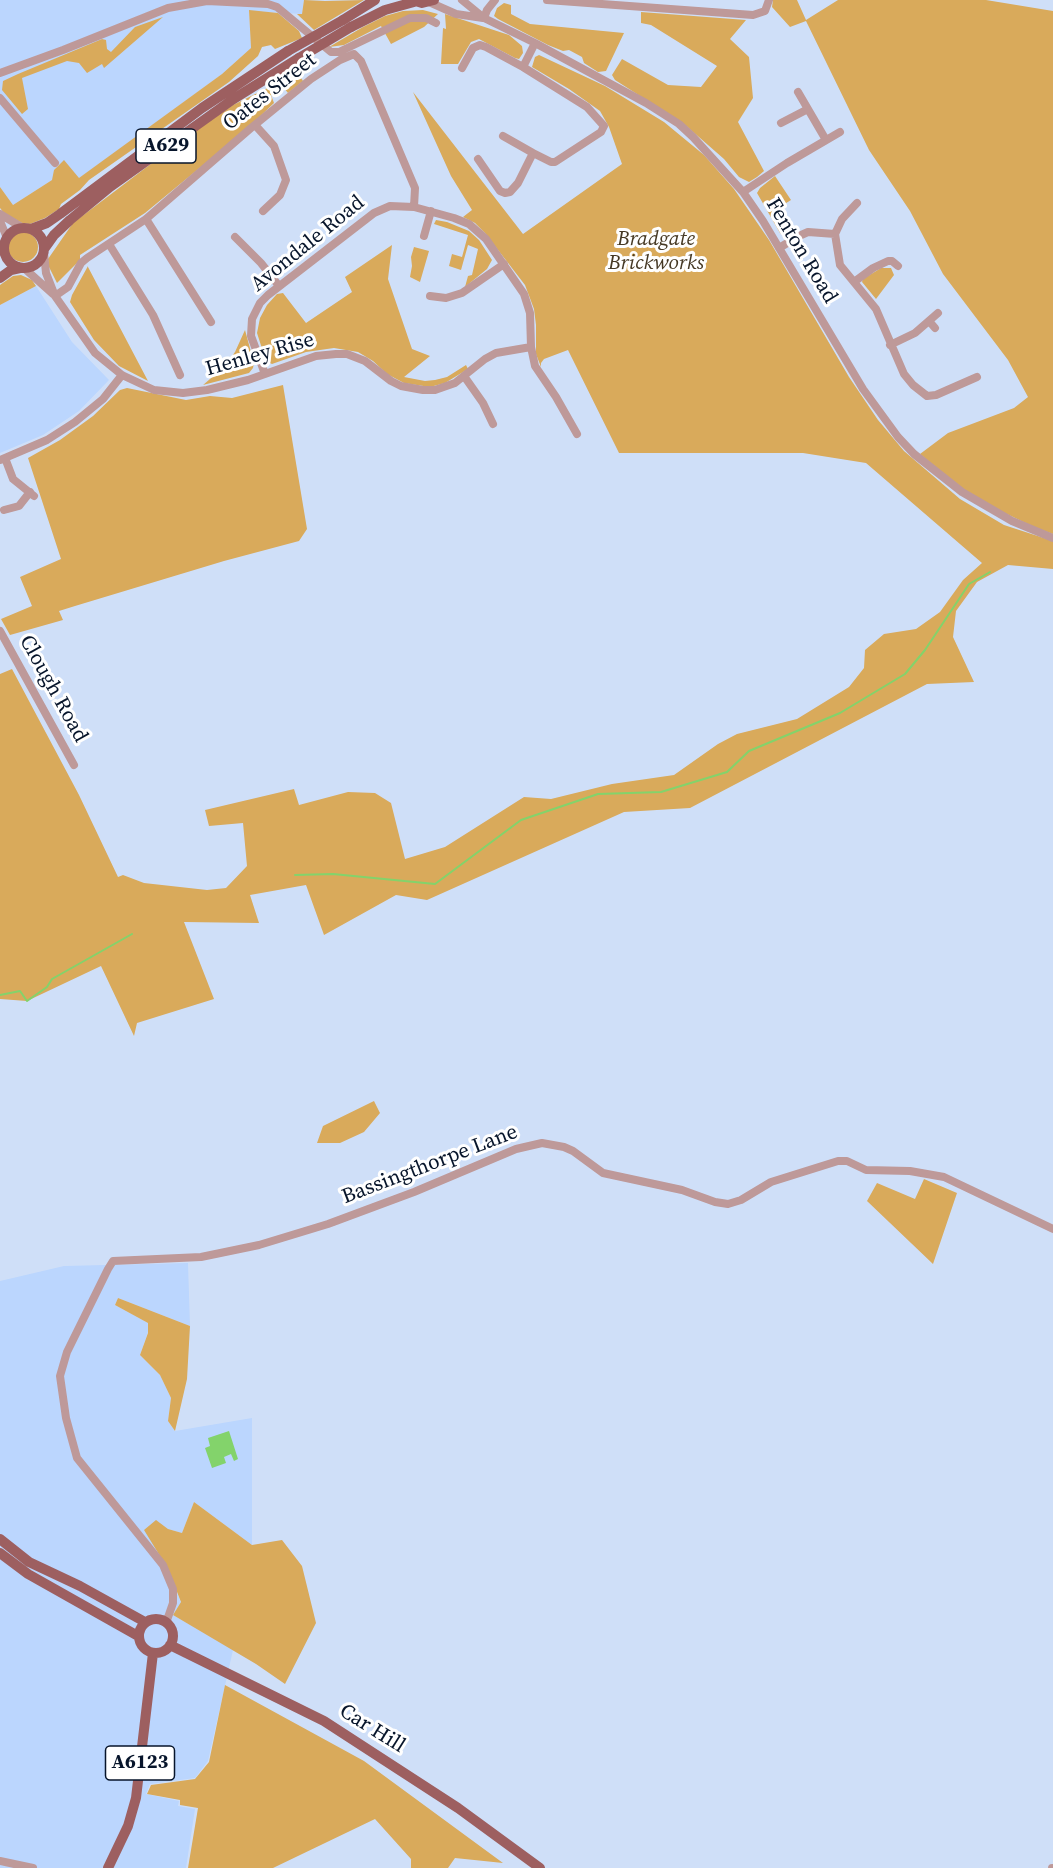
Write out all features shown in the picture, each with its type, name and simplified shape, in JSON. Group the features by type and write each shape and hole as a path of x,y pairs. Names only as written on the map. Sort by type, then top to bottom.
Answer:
{"main road":[{"name":"A629","path":"0,278 11,270 36,264 54,235 110,188 232,100 299,58 375,0"},
{"name":"A629","path":"4,245 14,231 46,223 60,214 192,115 288,51 347,23 413,1 431,1"},
{"path":"27,228 39,235 44,251"},
{"path":"4,245 6,256 14,265 22,268"},
{"path":"0,1539 29,1562 80,1586 145,1622"},
{"path":"0,1553 28,1574 138,1636 143,1647 153,1653 163,1652 170,1645 173,1636 166,1623 156,1619 145,1622 138,1636"},
{"name":"Car Hill","path":"170,1645 324,1721 458,1808 540,1868"},
{"name":"A6123","path":"108,1868 128,1826 136,1798 153,1653"}],"street":[{"name":"Fenton Road","path":"462,0 484,18 646,103 679,124 707,151 743,192 779,248 862,389 905,445 970,498 1012,521 1053,538"},
{"path":"484,18 495,0"},
{"path":"547,0 659,4 753,15 765,11 769,0"},
{"path":"0,73 168,8 207,1 258,3 277,7 332,52 339,52 410,18 426,18 436,23"},
{"name":"Fenton Road","path":"431,1 456,14 484,18"},
{"path":"523,67 535,43"},
{"path":"462,68 473,48 480,45 523,67 587,107 604,126 601,132 555,162 503,136"},
{"name":"Oates Street","path":"55,296 72,282 81,263 146,219 255,125 319,74 354,54 361,61 415,188 414,207"},
{"path":"798,92 826,140"},
{"path":"0,98 55,163"},
{"path":"781,123 807,109"},
{"path":"255,125 274,146 286,180 280,195 263,211"},
{"path":"743,192 840,132"},
{"path":"478,159 501,191 505,193 510,192 518,183 533,153"},
{"path":"857,203 842,219 835,234 840,265 876,309 904,374 926,400 977,377"},
{"name":"Avondale Road","path":"265,374 251,336 252,319 260,303 374,213 390,206 414,207 471,225 486,239 504,264 524,294 527,303 535,366 577,434"},
{"path":"423,236 431,211"},
{"path":"0,214 27,228"},
{"path":"146,219 212,322"},
{"path":"0,220 4,245"},
{"path":"779,248 808,232 835,234"},
{"path":"235,237 261,263 279,286"},
{"path":"109,244 153,315 180,375"},
{"name":"Henley Rise","path":"44,251 46,273 55,296 95,353 122,375 154,390 183,393 226,386 316,356 336,354 347,354 365,361 391,381 411,389 423,390 445,387 465,376 485,358 496,353 531,347"},
{"path":"854,282 873,268 888,261 898,266"},
{"path":"430,296 446,298 462,294 504,264"},
{"name":"Henley Rise","path":"22,268 55,296"},
{"path":"890,345 932,324 938,314"},
{"path":"4,510 19,506 32,494 13,479 2,459 46,440 75,422 103,399 122,375"},
{"path":"465,376 493,423"},
{"name":"Clough Road","path":"0,631 3,641 74,765"},
{"name":"Bassingthorpe Lane","path":"166,1623 173,1603 173,1589 163,1565 77,1458 66,1418 60,1376 70,1345 113,1261 201,1257 259,1245 327,1224 414,1192 516,1149 542,1143 573,1151 603,1173 682,1190 715,1202 728,1204 741,1200 771,1182 838,1161 847,1161 866,1170 910,1171 944,1177 1053,1229"},
{"path":"0,1861 33,1868"}],"shaded area":[{"path":"0,0 304,0 302,14 249,11 251,48 222,74 79,179 64,161 52,180 13,205 0,187"},
{"path":"36,286 72,342 109,380 79,411 43,435 0,453 0,305"},
{"path":"188,1263 190,1326 118,1298 115,1305 148,1323 148,1332 140,1355 160,1375 171,1398 168,1421 175,1431 252,1418 252,1545 194,1502 182,1533 168,1529 156,1521 168,1569 181,1603 173,1615 233,1650 208,1761 195,1778 150,1784 146,1794 179,1801 178,1806 195,1809 186,1868 0,1868 0,1281 64,1266"},
{"path":"229,1431 238,1459 234,1461 231,1454 224,1457 226,1463 212,1468 205,1448 210,1446 208,1438"}],"green space":[{"path":"304,0 364,0 314,30 297,14 302,14"},
{"path":"773,0 797,0 806,20 838,0 986,0 1053,11 1053,534 990,506 957,485 920,454 948,433 1014,408 1028,397 1008,360 943,274 910,211 869,150 806,21 790,27 772,7"},
{"path":"504,3 511,5 511,14 530,24 624,33 606,71 598,72 584,63 582,57 569,50 563,51 548,45 498,19 494,16 497,8"},
{"path":"249,10 278,13 299,31 302,38 275,49 271,45 262,47 258,56 229,82 89,180 61,204 59,209 45,218 30,224 22,223 4,213 0,208 0,187 13,205 52,180 54,170 64,160 79,178 222,74 251,48"},
{"path":"423,10 438,14 424,27 391,44 381,26 344,45 329,47 385,16 403,11"},
{"path":"641,12 746,20 730,39 749,57 753,98 738,122 764,171 757,177 749,182 739,177 724,159 684,124 615,80 612,75 622,59 668,85 701,87 717,66 651,25 641,23"},
{"path":"445,14 509,35 522,46 523,53 519,59 515,58 479,39 471,42 458,64 441,64 443,28 446,29"},
{"path":"163,17 104,68 102,64 87,73 79,63 67,61 22,78 28,109 22,114 2,90 3,81 102,39 106,40 107,49 111,52 135,27"},
{"name":"Bradgate Brickworks","path":"539,55 605,86 664,122 704,155 734,189 769,240 849,377 878,420 904,451 960,499 1004,525 1053,541 1053,569 1008,565 977,582 956,611 953,637 974,682 927,684 690,808 624,812 427,900 396,895 324,935 306,885 250,895 259,923 184,922 214,999 137,1023 134,1036 101,966 27,1001 0,999 0,674 12,669 79,795 118,877 123,875 144,883 207,890 226,888 247,866 243,823 209,826 205,810 294,789 299,805 348,792 375,793 391,803 405,859 445,847 524,797 551,799 612,784 674,775 718,744 737,734 797,719 849,687 864,668 865,650 884,634 916,629 940,612 963,580 982,563 866,463 803,453 619,453 568,350 544,359 541,367 536,354 534,309 525,285 485,233 475,223 463,217 472,210 451,176 413,92 523,234 622,164 609,127 600,111 532,67 535,57"},
{"path":"298,73 303,81 288,93 283,87 271,95 274,103 248,128 145,213 80,255 80,260 57,283 49,267 48,259 73,223 177,144 233,105"},
{"path":"775,176 791,200 775,210 787,235 784,236 757,193"},
{"path":"436,220 469,231 479,240 492,260 487,269 465,287 468,276 472,275 478,249 468,245 461,270 449,266 452,254 462,257 468,235 434,224"},
{"path":"23,232 29,233 37,241 37,253 29,261 23,262 17,261 9,253 8,247 9,241 17,233"},
{"path":"392,245 388,279 412,349 430,356 404,377 425,381 435,380 447,377 466,365 468,369 445,383 430,387 404,383 387,374 373,361 358,352 334,348 306,352 272,364 266,361 257,333 260,318 267,305 277,294 283,293 306,323 352,292 345,277"},
{"path":"414,247 429,251 420,282 410,277"},
{"path":"88,266 148,381 119,366 94,340 70,302"},
{"path":"881,268 891,268 894,275 876,299 862,282 863,279"},
{"path":"21,275 32,280 36,286 0,305 0,285 13,276"},
{"path":"245,330 254,363 253,368 249,373 203,385 224,367 235,352"},
{"path":"283,385 307,529 299,541 224,561 59,611 63,620 10,635 1,619 32,606 20,577 61,559 28,458 60,440 93,416 120,390 127,388 186,400 210,396 232,398"},
{"path":"374,1101 380,1113 364,1132 340,1143 317,1143 323,1126"},
{"path":"924,1179 957,1193 933,1264 867,1201 877,1183 915,1199"},
{"path":"118,1298 190,1326 187,1379 175,1431 168,1421 171,1398 160,1375 140,1355 148,1333 148,1323 115,1305"},
{"path":"194,1502 252,1545 282,1540 302,1566 316,1623 285,1684 256,1664 173,1615 181,1602 168,1569 144,1530 156,1520 168,1529 182,1533"},
{"path":"225,1685 364,1761 503,1863 455,1858 448,1868 411,1868 411,1859 375,1819 273,1868 188,1868 198,1808 180,1805 180,1800 147,1794 151,1785 195,1779 209,1762"}],"waterway":[{"path":"295,875 333,874 435,884 521,820 598,794 661,792 727,772 749,751 840,713 905,674 925,650 969,584 990,572"},
{"path":"0,995 20,991 27,1001 47,987 52,979 132,934"}]}
